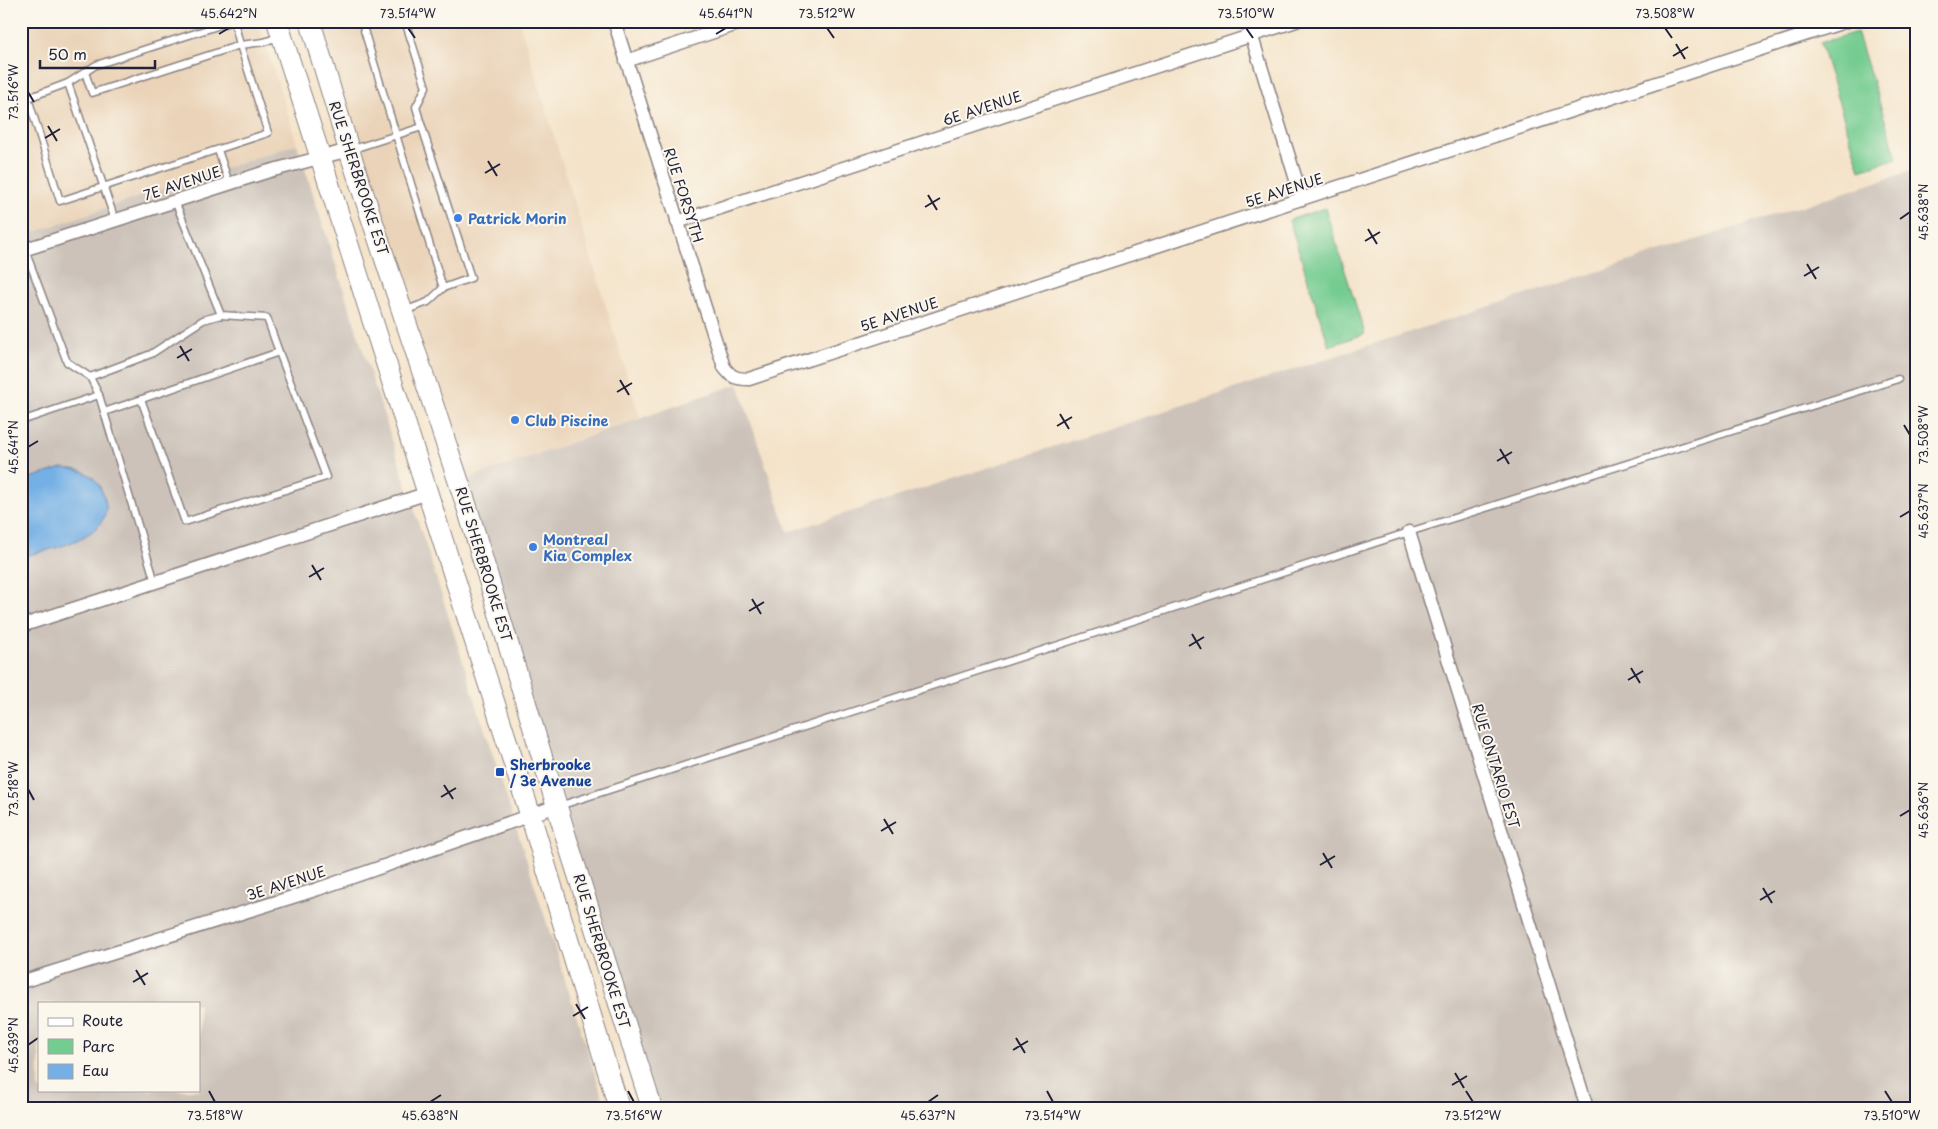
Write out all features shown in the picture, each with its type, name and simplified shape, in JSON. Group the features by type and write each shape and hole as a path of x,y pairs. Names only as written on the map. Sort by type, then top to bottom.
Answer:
{"main road":[{"name":"RUE SHERBROOKE EST","path":"310,21 349,150 459,482 621,1015 652,1108"},
{"path":"280,29 530,814 620,1108"},
{"path":"352,253 379,240"},
{"path":"373,320 403,311"},
{"path":"428,492 459,482"}],"street":[{"name":"RUE FORSYTH","path":"614,21 724,367 730,375"},
{"path":"626,61 748,21"},
{"path":"1247,21 1302,199"},
{"name":"6E AVENUE","path":"677,222 1296,21"},
{"name":"5E AVENUE","path":"730,375 738,379 748,379 1839,22"},
{"name":"7E AVENUE","path":"23,250 229,183 349,150"},
{"path":"21,626 428,492"},
{"name":"RUE ONTARIO EST","path":"1409,532 1587,1108"},
{"name":"3E AVENUE","path":"21,982 318,889 557,806"}],"lane":[{"path":"234,21 240,45 268,133 60,201 28,98 68,83 96,65 234,21"},
{"path":"379,21 363,26 395,136 443,288"},
{"path":"403,311 428,302 443,288 471,278 416,107 426,87 405,21"},
{"path":"85,72 92,93 240,45 264,42 280,29"},
{"path":"68,83 116,220"},
{"path":"349,150 422,128"},
{"path":"218,150 229,183"},
{"path":"175,201 221,315"},
{"path":"23,250 67,362 90,377 99,395 155,582"},
{"path":"90,377 151,354 203,320 221,315 267,318 326,477 185,522 141,399"},
{"path":"104,412 279,352"},
{"path":"557,806 1409,532 1898,378"},
{"path":"21,420 99,395"}],"shaded area":[{"path":"21,21 258,21 297,144 24,235 21,225"},
{"path":"315,21 519,21 640,418 459,482"},
{"path":"297,144 606,1108 21,1108 21,225 25,235"},
{"path":"1917,169 1917,1108 654,1108 459,482 738,384 788,532"}],"green space":[{"path":"1857,32 1897,158 1860,170 1820,43"},
{"path":"1325,208 1365,334 1329,346 1289,220"}],"water":[{"path":"62,468 85,472 98,483 104,498 105,515 100,524 91,532 69,544 21,557 21,481"}],"place":[{"name":"Patrick Morin","path":"458,218"},
{"name":"Club Piscine","path":"515,420"},
{"name":"Montreal Kia Complex","path":"533,547"},
{"name":"Sherbrooke / 3e Avenue","path":"500,772"}]}
